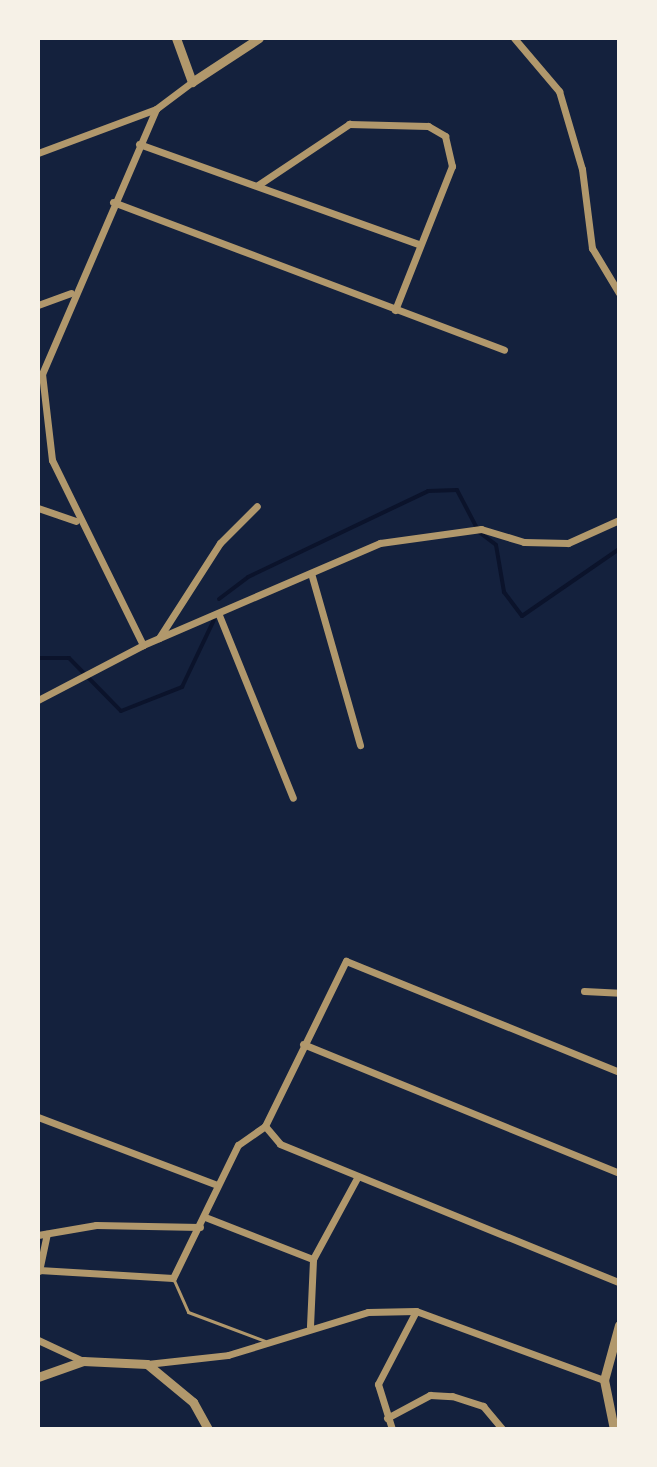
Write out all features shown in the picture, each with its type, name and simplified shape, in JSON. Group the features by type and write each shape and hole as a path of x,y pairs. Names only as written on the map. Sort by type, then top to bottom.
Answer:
{"street":[{"path":"176,38 192,82"},
{"path":"38,153 156,109 259,38"},
{"path":"514,38 559,91 582,169 592,248 619,293"},
{"path":"143,645 76,521 52,460 42,374 71,293 156,109"},
{"path":"258,185 349,124 428,126 445,136 452,166 395,310"},
{"path":"139,144 419,244"},
{"path":"113,202 504,350"},
{"path":"38,305 71,293"},
{"path":"159,638 220,543 257,506"},
{"path":"38,508 76,521"},
{"path":"38,700 143,645 219,615 380,543 438,531 481,529 524,542 568,543 619,520"},
{"path":"311,573 360,745"},
{"path":"219,615 293,798"},
{"path":"200,1227 96,1225 43,1234 39,1271 173,1278 200,1227 205,1217 217,1185 238,1145 265,1126 340,964 354,960 619,1072"},
{"path":"584,991 619,993"},
{"path":"303,1044 619,1173"},
{"path":"38,1117 217,1185"},
{"path":"265,1126 280,1144 619,1282"},
{"path":"310,1326 313,1259 358,1176"},
{"path":"205,1217 313,1259"},
{"path":"392,1429 378,1384 416,1311"},
{"path":"38,1377 83,1361 190,1363 310,1326 416,1311 604,1380"},
{"path":"614,1429 604,1380 619,1325"},
{"path":"38,1340 83,1361"},
{"path":"147,1364 193,1402 208,1429"},
{"path":"387,1418 430,1395 452,1396 483,1406 502,1429"}],"lane":[{"path":"173,1278 188,1312 266,1342"}],"waterway":[{"path":"219,599 248,577 428,491 457,490 479,532 496,545 504,592 522,616 619,549"},
{"path":"38,658 69,658 121,711 182,687 214,620"}]}
